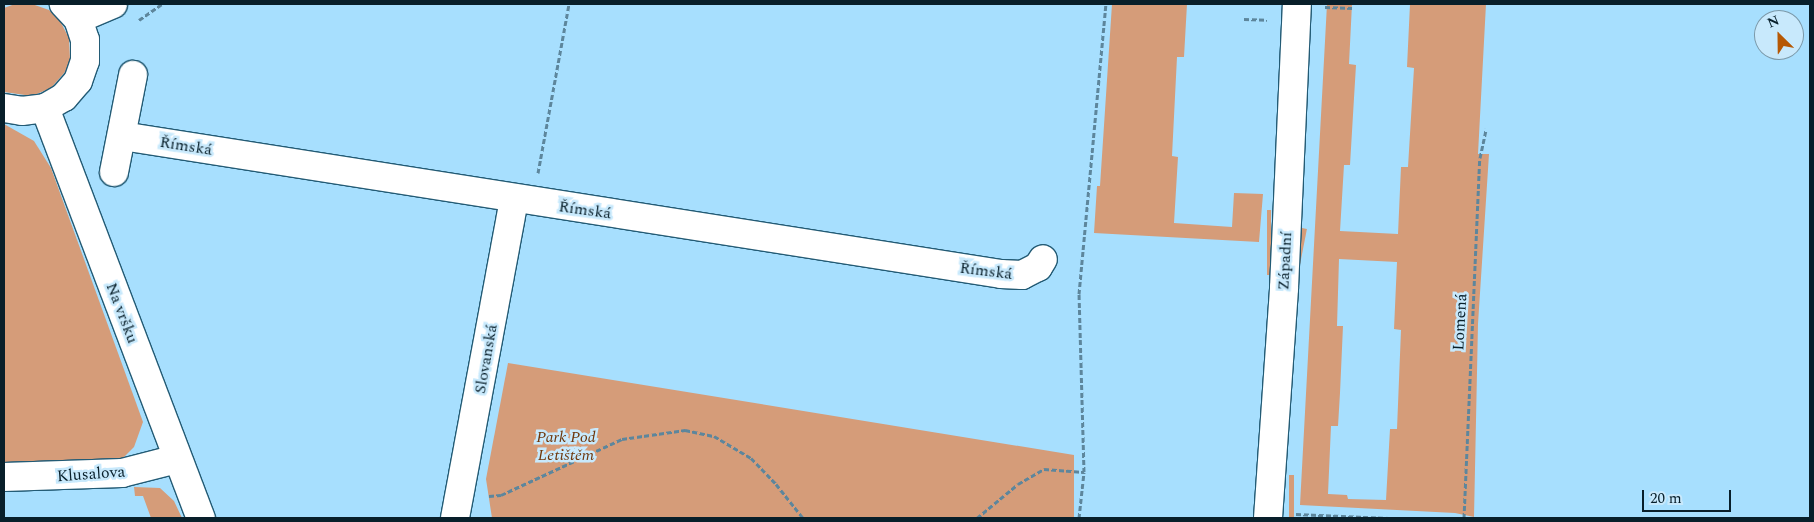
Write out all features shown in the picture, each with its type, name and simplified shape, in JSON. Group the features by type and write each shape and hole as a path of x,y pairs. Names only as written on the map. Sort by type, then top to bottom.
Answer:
{"street":[{"path":"4,108 22,111 45,108 67,93 82,71 85,45 71,11 113,4"},
{"name":"Západní","path":"1268,518 1284,288 1297,4"},
{"path":"114,172 133,75"},
{"name":"Na vršku","path":"45,108 201,518"},
{"name":"Římská","path":"122,136 1012,276 1032,272 1043,259"},
{"name":"Slovanská","path":"455,518 524,200"},
{"name":"Klusalova","path":"4,477 122,473 177,459"}],"path":[{"path":"135,23 162,4"},
{"path":"524,200 569,4"},
{"path":"1080,518 1084,472 1080,294 1106,4"},
{"path":"1332,7 1352,8"},
{"path":"1244,19 1264,19"},
{"name":"Lomená","path":"1464,518 1480,158 1486,128"},
{"path":"486,496 501,495 622,439 685,430 714,436 750,458 776,484 804,518"},
{"path":"977,518 1018,484 1044,470 1084,472"},
{"path":"1295,514 1389,518"}],"green space":[{"path":"15,4 32,4 49,10 59,19 69,38 70,59 65,72 51,88 32,96 4,92 4,8"},
{"path":"1112,4 1187,4 1184,57 1177,57 1172,156 1178,157 1174,223 1232,227 1234,193 1263,194 1259,242 1094,233 1097,186 1100,186"},
{"path":"1327,4 1352,4 1349,64 1356,65 1350,165 1344,165 1340,231 1398,234 1401,167 1408,167 1414,68 1407,67 1410,4 1486,4 1478,154 1489,154 1478,324 1474,517 1455,513 1300,505","holes":["1339,259 1397,262 1394,329 1401,330 1397,429 1390,429 1386,500 1348,499 1347,495 1328,494 1331,426 1338,426 1340,393 1343,326 1337,326"]},
{"path":"4,124 34,141 51,168 143,422 134,447 121,460 4,464"},
{"path":"1267,210 1271,210 1271,275 1267,275"},
{"path":"1302,228 1307,229 1298,277 1293,276"},
{"name":"Park Pod Letištěm","path":"508,363 1074,455 1074,518 492,518 486,479"},
{"path":"1289,475 1294,475 1294,518 1289,518"},
{"path":"134,487 160,488 174,501 182,518 151,518 143,496 135,496"}]}
